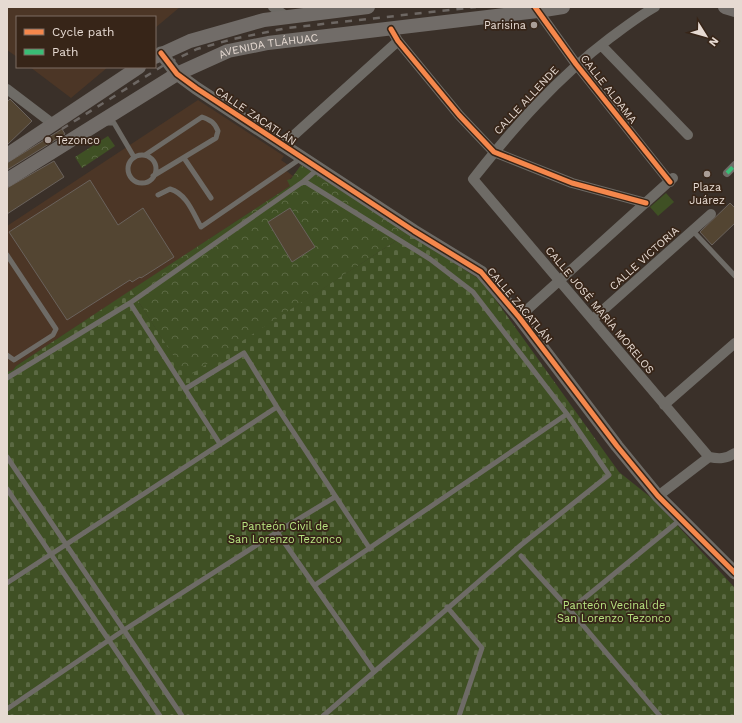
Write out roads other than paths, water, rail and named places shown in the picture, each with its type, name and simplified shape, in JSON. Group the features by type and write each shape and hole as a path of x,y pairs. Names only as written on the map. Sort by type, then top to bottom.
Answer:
{"main road":[{"path":"158,55 220,32 264,20 286,16 368,7"},
{"name":"AVENIDA TLÁHUAC","path":"7,180 177,74 228,51 268,43 563,7"},
{"path":"725,7 735,10"},
{"path":"7,155 137,68"}],"street":[{"path":"273,7 286,16"},
{"name":"CALLE ALLENDE","path":"473,179 538,101 576,64 601,45 638,11 655,7"},
{"name":"CALLE ALDAMA","path":"537,9 576,64 671,180 646,203"},
{"path":"391,28 398,41 459,116 494,152 572,183 646,203"},
{"path":"282,146 398,41"},
{"path":"601,45 688,135"},
{"name":"CALLE ZACATLÁN","path":"158,55 177,74 282,146 481,272 519,317 658,496 735,573"},
{"path":"7,89 53,124"},
{"path":"727,173 735,165"},
{"name":"CALLE JOSÉ MARÍA MORELOS","path":"473,179 709,457"},
{"path":"519,317 646,203"},
{"name":"CALLE VICTORIA","path":"593,319 711,214"},
{"path":"664,405 735,343"},
{"path":"658,496 709,457 719,459 733,458"}],"lane":[{"path":"202,117 215,124 218,131 216,138 145,182 135,180 131,176 129,166 134,157 145,155 202,117"},
{"path":"98,123 114,123 134,157"},
{"path":"145,155 150,157 156,166 153,176"},
{"path":"184,158 211,198"},
{"path":"158,195 170,189 177,191 184,197 202,227 301,158"},
{"path":"7,378 130,303 304,181 318,168"},
{"path":"304,181 430,259 473,292 566,414 609,475 521,545 323,716"},
{"path":"692,230 735,276"},
{"path":"7,255 56,329 53,335 14,360 7,355"},
{"path":"130,303 220,444"},
{"path":"185,389 244,353 277,407 370,549"},
{"path":"7,583 277,407"},
{"path":"315,585 370,549 566,414"},
{"path":"7,457 182,716"},
{"path":"7,489 160,716"},
{"path":"7,709 124,630 277,532 335,497"},
{"path":"570,610 681,519"},
{"path":"277,532 374,671"},
{"path":"521,556 570,610 660,716"},
{"path":"447,608 482,648 459,716"}],"railway":[{"path":"62,129 164,65 197,49 233,39 287,28 476,7"}],"place":[{"name":"Parisina","path":"534,25"},
{"name":"Tezonco","path":"48,140"},
{"name":"Plaza Juárez","path":"707,174"}],"park label":[{"name":"Panteón Civil de San Lorenzo Tezonco","path":"285,532"},
{"name":"Panteón Vecinal de San Lorenzo Tezonco","path":"614,611"}]}
